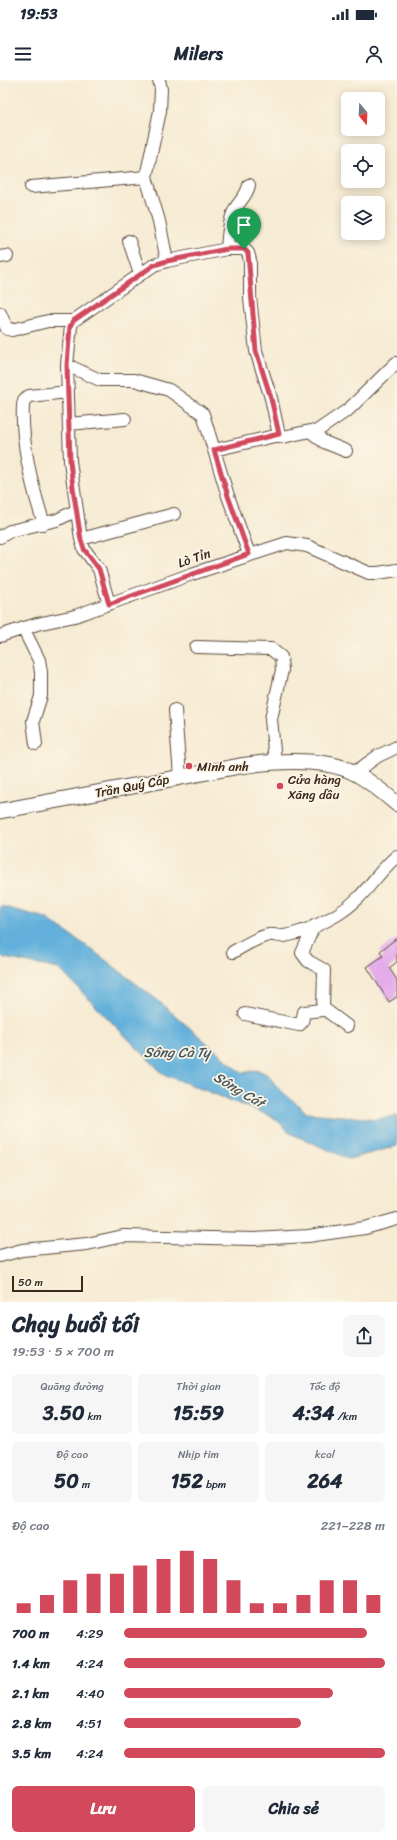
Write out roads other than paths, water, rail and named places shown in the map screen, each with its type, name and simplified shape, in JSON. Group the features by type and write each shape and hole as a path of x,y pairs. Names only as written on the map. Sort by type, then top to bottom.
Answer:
{"main road":[{"name":"Trần Quý Cáp","path":"0,811 180,777 275,762 319,764 354,773 397,804"}],"street":[{"path":"159,80 160,111 146,177 159,221 167,261"},
{"path":"31,187 146,177"},
{"path":"227,249 229,228 233,215 248,192 249,185"},
{"path":"129,241 140,274"},
{"path":"109,604 99,569 84,549 81,540 70,461 67,365 70,326 73,321 100,304 140,274 154,265 167,261 227,249 244,249 248,253 256,351 271,398 279,434 283,438 310,431 324,442 346,451"},
{"path":"0,314 4,326 7,329 12,330 48,321 73,321"},
{"path":"314,433 348,409 396,364"},
{"path":"67,365 100,380 134,380 170,390 203,414 228,496 249,554"},
{"path":"44,524 37,504 24,441 22,405 24,400 30,396 68,392"},
{"path":"69,424 125,419"},
{"path":"214,450 279,434"},
{"path":"0,537 10,531 44,524 77,510"},
{"path":"81,540 174,514"},
{"name":"Lò Tỉn","path":"0,636 23,628 75,616 278,545 298,544 366,572 378,573 397,570"},
{"path":"23,628 39,660 41,672 41,696 34,721 36,744"},
{"path":"196,647 271,649 281,657 282,670 272,720 275,762"},
{"path":"175,710 180,777"},
{"path":"354,773 378,756 397,746"},
{"path":"233,952 269,935 283,936 314,926 352,905 362,897 387,864 397,856"},
{"path":"314,926 302,953 308,960 324,970 324,1008"},
{"path":"245,1014 299,1025 302,1022 304,1012 322,1010 324,1008"},
{"path":"324,1008 347,1026"},
{"path":"2,1253 87,1244 123,1236 254,1239 308,1236 365,1228 397,1219"}],"water":[{"name":"Sông Cà Ty","path":"0,906 46,918 91,949 156,999 242,1073 258,1070 268,1075 278,1088 307,1113 378,1119 397,1116 397,1146 349,1159 292,1134 273,1117 163,1074 59,969 0,957"}],"place":[{"name":"Minh anh","path":"189,766"},
{"name":"Cửa hàng Xăng dầu","path":"280,786"}],"water label":[{"name":"Sông Cát","path":"239,1090"}]}
